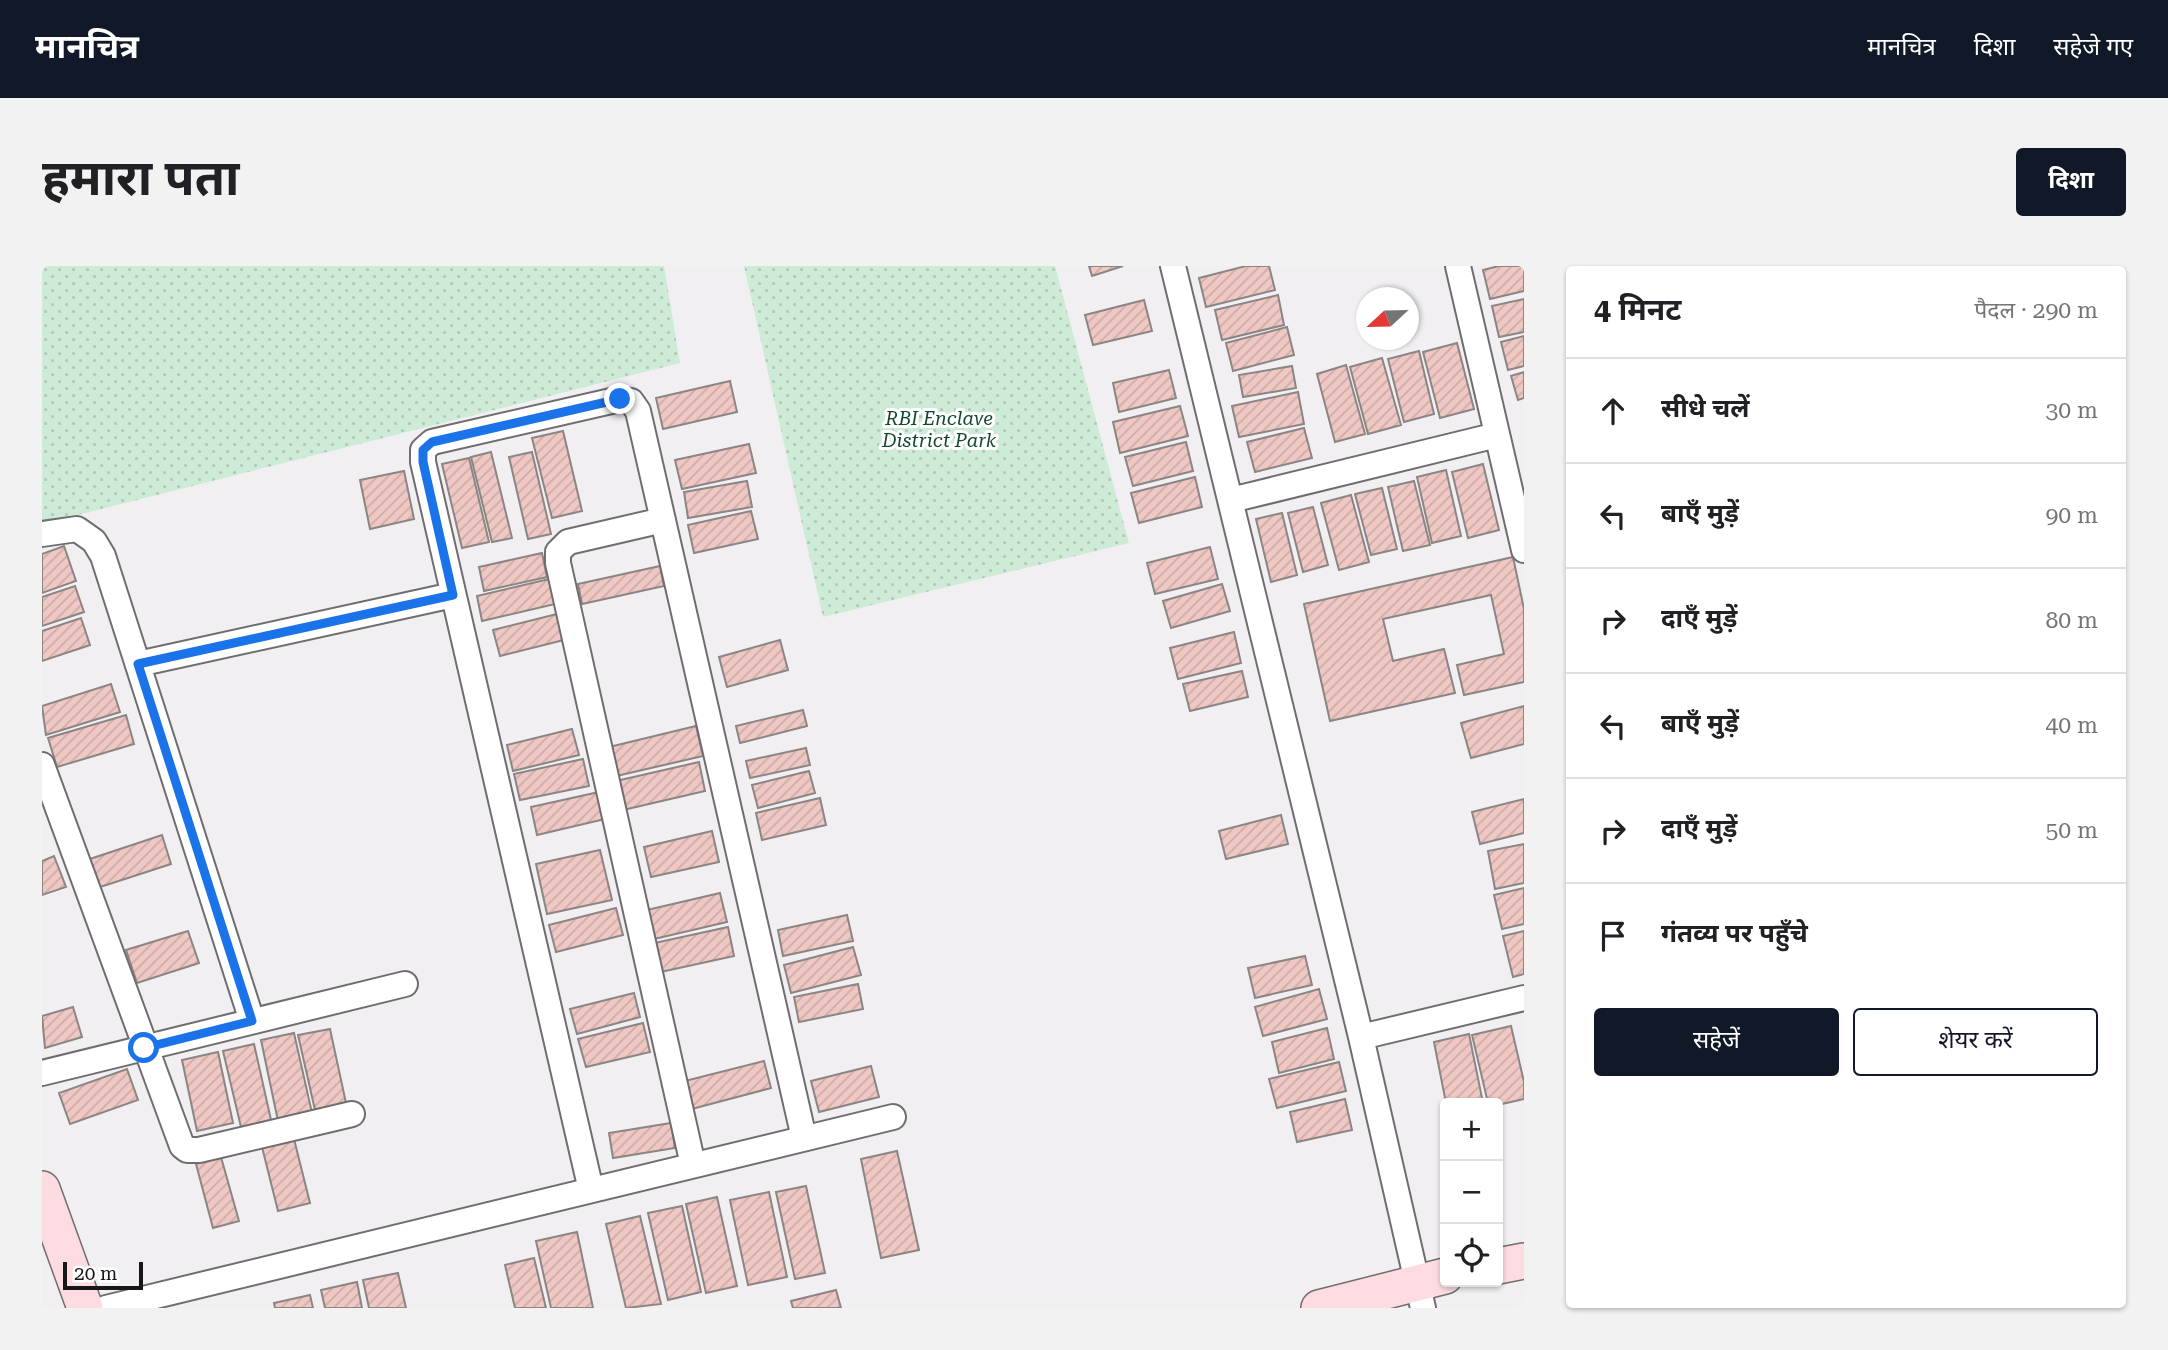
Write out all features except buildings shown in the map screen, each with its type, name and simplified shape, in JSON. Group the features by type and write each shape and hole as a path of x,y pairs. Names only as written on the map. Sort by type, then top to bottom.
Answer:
{"street":[{"path":"1173,266 1361,1037 1429,1289 1319,1308"},
{"path":"1458,266 1524,550"},
{"path":"592,1190 423,462 423,450 432,442 620,399 631,401 638,411 804,1138"},
{"path":"1231,499 1497,435"},
{"path":"663,520 568,542 558,552 558,563 693,1165"},
{"path":"42,534 77,529 94,541 103,556 252,1021"},
{"path":"138,664 453,595"},
{"path":"42,765 182,1146 187,1150 352,1114"},
{"path":"42,1073 405,984"},
{"path":"1361,1037 1524,998"},
{"path":"106,1308 893,1117"},
{"path":"42,1189 85,1308"},
{"path":"1503,1265 1524,1261"}],"green space":[{"path":"42,266 664,266 680,363 42,524"},
{"name":"RBI Enclave District Park","path":"744,266 1055,266 1129,543 823,617"}],"route":[{"path":"144,1048 252,1021 138,664 453,595 423,462 423,450 432,442 620,399"}]}
